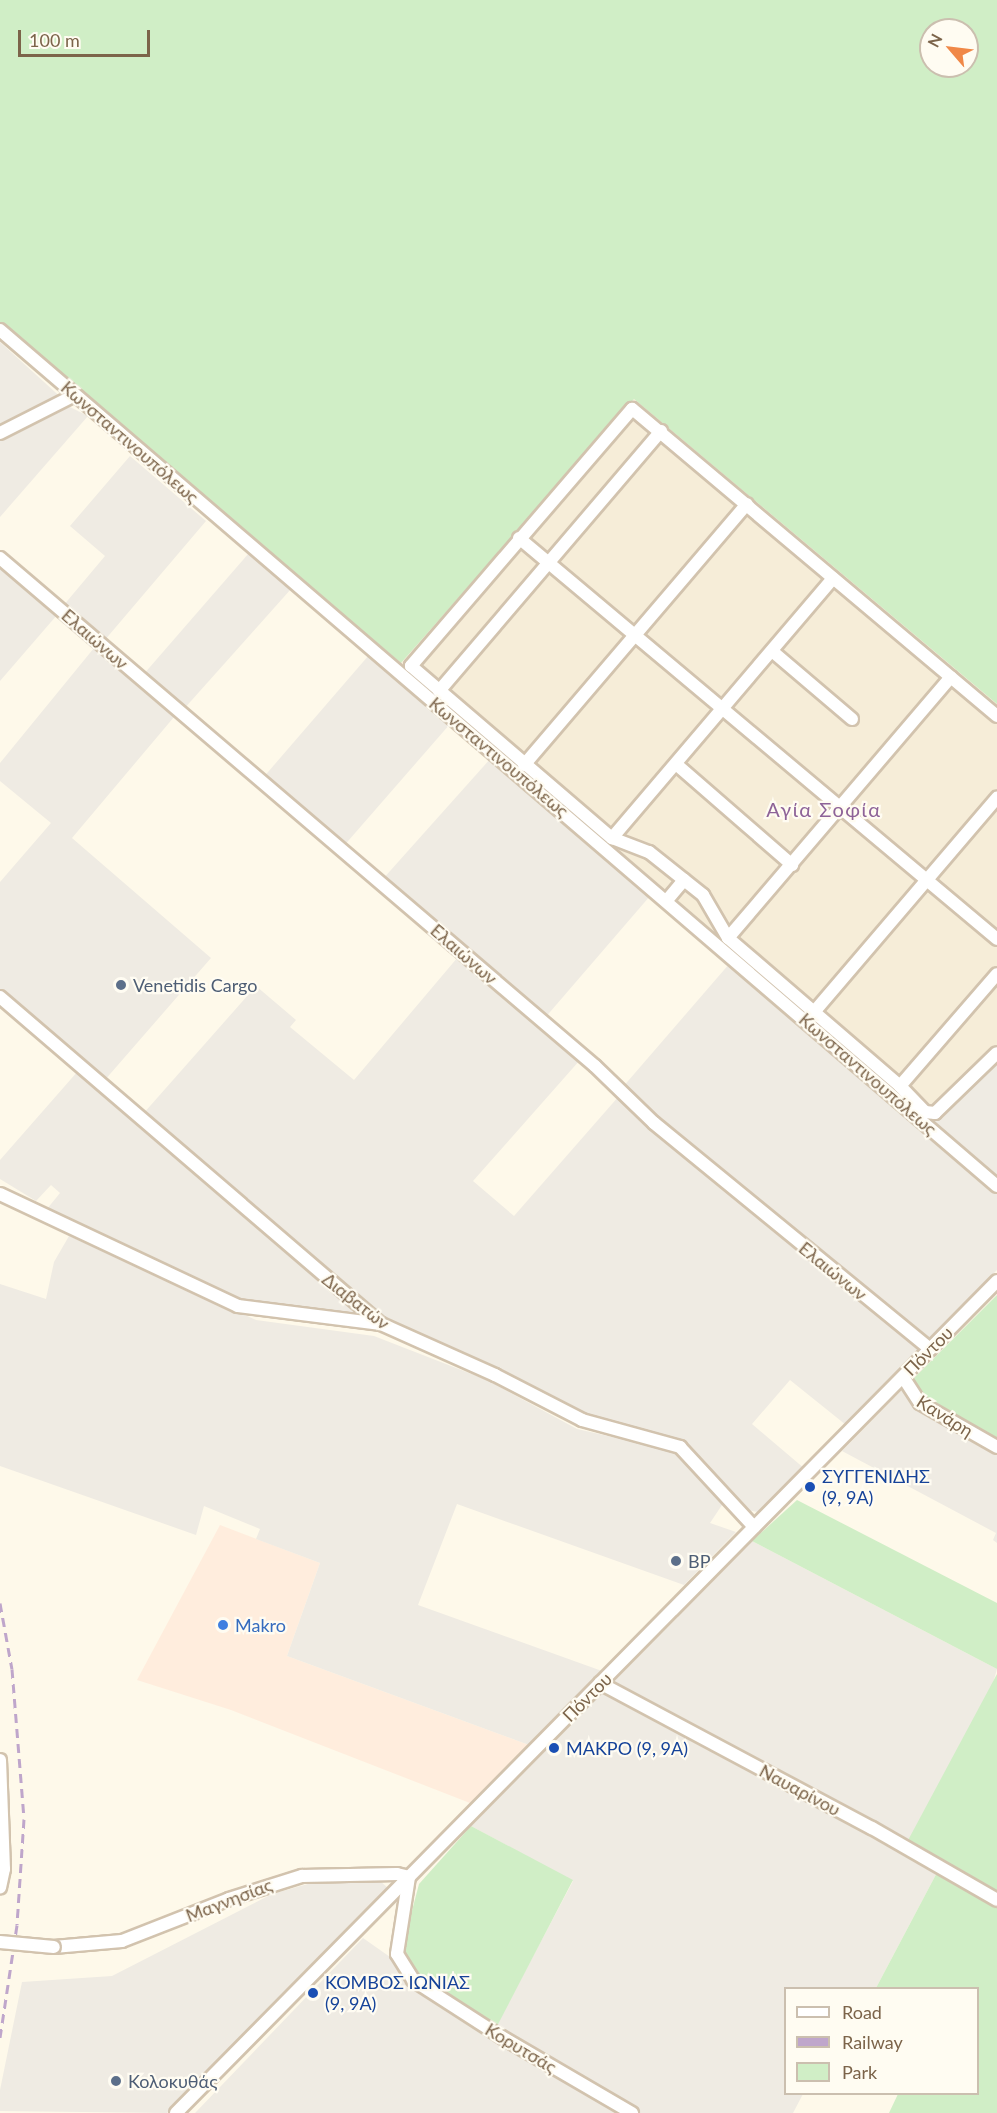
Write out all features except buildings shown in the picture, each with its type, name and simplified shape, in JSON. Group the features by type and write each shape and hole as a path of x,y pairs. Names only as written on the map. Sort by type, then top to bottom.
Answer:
{"street":[{"name":"Κωνσταντινουπόλεως","path":"0,330 668,899 997,1186"},
{"path":"0,433 75,394"},
{"path":"997,716 637,410 629,411 412,663 413,670 612,838 649,852 684,880 712,907 728,938 900,1086 925,1112 935,1113 997,1053"},
{"path":"439,691 661,431"},
{"path":"525,765 747,504"},
{"path":"519,538 997,939"},
{"name":"Ελαιώνων","path":"0,558 595,1066 654,1123 930,1349"},
{"path":"612,838 833,578"},
{"path":"772,651 852,719"},
{"path":"728,938 951,677"},
{"path":"676,764 792,865"},
{"path":"814,1012 997,798"},
{"path":"668,899 684,880"},
{"path":"900,1086 997,974"},
{"name":"Διαβατών","path":"0,997 381,1324 495,1375 582,1420 680,1447 754,1527"},
{"path":"0,1194 238,1306 381,1324"},
{"name":"Πόντου","path":"176,2113 997,1281"},
{"name":"Κανάρη","path":"903,1377 920,1403 997,1447"},
{"name":"Ναυαρίνου","path":"600,1683 872,1828 997,1900"},
{"path":"0,1760 4,1869 0,1888"},
{"name":"Μαγνησίας","path":"0,1942 54,1947 122,1941 229,1899 302,1876 376,1873 409,1878"},
{"name":"Κορυτσάς","path":"409,1878 397,1953 413,1980 500,2036 632,2113"}],"shaded area":[{"path":"0,342 66,402 0,435"},
{"path":"634,399 997,704 997,1063 932,1123 401,663"},
{"path":"68,406 88,416 0,517 0,440"},
{"path":"130,456 206,521 104,641 63,606 105,556 70,526"},
{"path":"249,553 291,589 183,710 143,675"},
{"path":"0,566 57,615 0,681"},
{"path":"94,648 174,717 72,838 211,958 104,1081 0,994 0,882 51,823 0,781 0,763"},
{"path":"369,655 450,724 342,848 262,779"},
{"path":"491,758 650,896 544,1019 382,880"},
{"path":"458,957 580,1060 473,1181 514,1216 619,1096 695,1165 920,1348 846,1425 790,1380 752,1424 805,1469 763,1513 747,1510 683,1446 598,1423 386,1324 143,1114 256,986 296,1020 290,1027 354,1080"},
{"path":"730,963 997,1194 997,1270 931,1337 920,1338 622,1088"},
{"path":"997,1063 997,1177 933,1122"},
{"path":"78,1071 357,1314 347,1318 257,1308 209,1292 47,1209 60,1193 51,1185 36,1201 0,1179 0,1160"},
{"path":"69,1236 256,1320 374,1336 487,1380 577,1429 671,1450 724,1502 710,1523 736,1532 684,1585 457,1504 418,1605 602,1671 529,1745 287,1656 320,1563 256,1539 260,1529 204,1506 196,1535 0,1466 0,1284 46,1299 54,1262"},
{"path":"912,1380 997,1441 997,1543 993,1540 996,1533 842,1451"},
{"path":"220,1525 320,1563 287,1656 529,1745 470,1803 231,1710 137,1680"},
{"path":"752,1541 997,1669 941,1865 877,1987 784,1987 784,2095 802,2095 793,2113 195,2113 363,1938 494,2030 573,1881 471,1826"},
{"path":"379,1880 389,1889 167,2113 0,2111 0,2090 22,1982 112,1976 272,1894 315,1882"}],"green space":[{"path":"0,0 997,0 997,704 634,399 401,663 0,327"},
{"path":"997,1295 997,1441 930,1403 912,1380"},
{"path":"797,1500 997,1603 997,1669 752,1541"},
{"path":"997,1674 997,2113 889,2113 898,2095 979,2095 979,1987 877,1987 941,1865 906,1844"},
{"path":"471,1826 573,1880 495,2030 409,1970 404,1941 419,1884"}],"railway":[{"path":"0,1603 12,1669 24,1819 17,1925 0,2038"}],"place":[{"name":"Venetidis Cargo","path":"121,985"},
{"name":"ΣΥΓΓΕΝΙΔΗΣ (9, 9Α)","path":"810,1487"},
{"name":"BP","path":"676,1561"},
{"name":"Makro","path":"223,1625"},
{"name":"ΜΑΚΡΟ (9, 9Α)","path":"554,1748"},
{"name":"ΚΟΜΒΟΣ ΙΩΝΙΑΣ (9, 9Α)","path":"313,1993"},
{"name":"Κολοκυθάς","path":"116,2081"}],"district":[{"name":"Αγία Σοφία","path":"824,809"}]}
